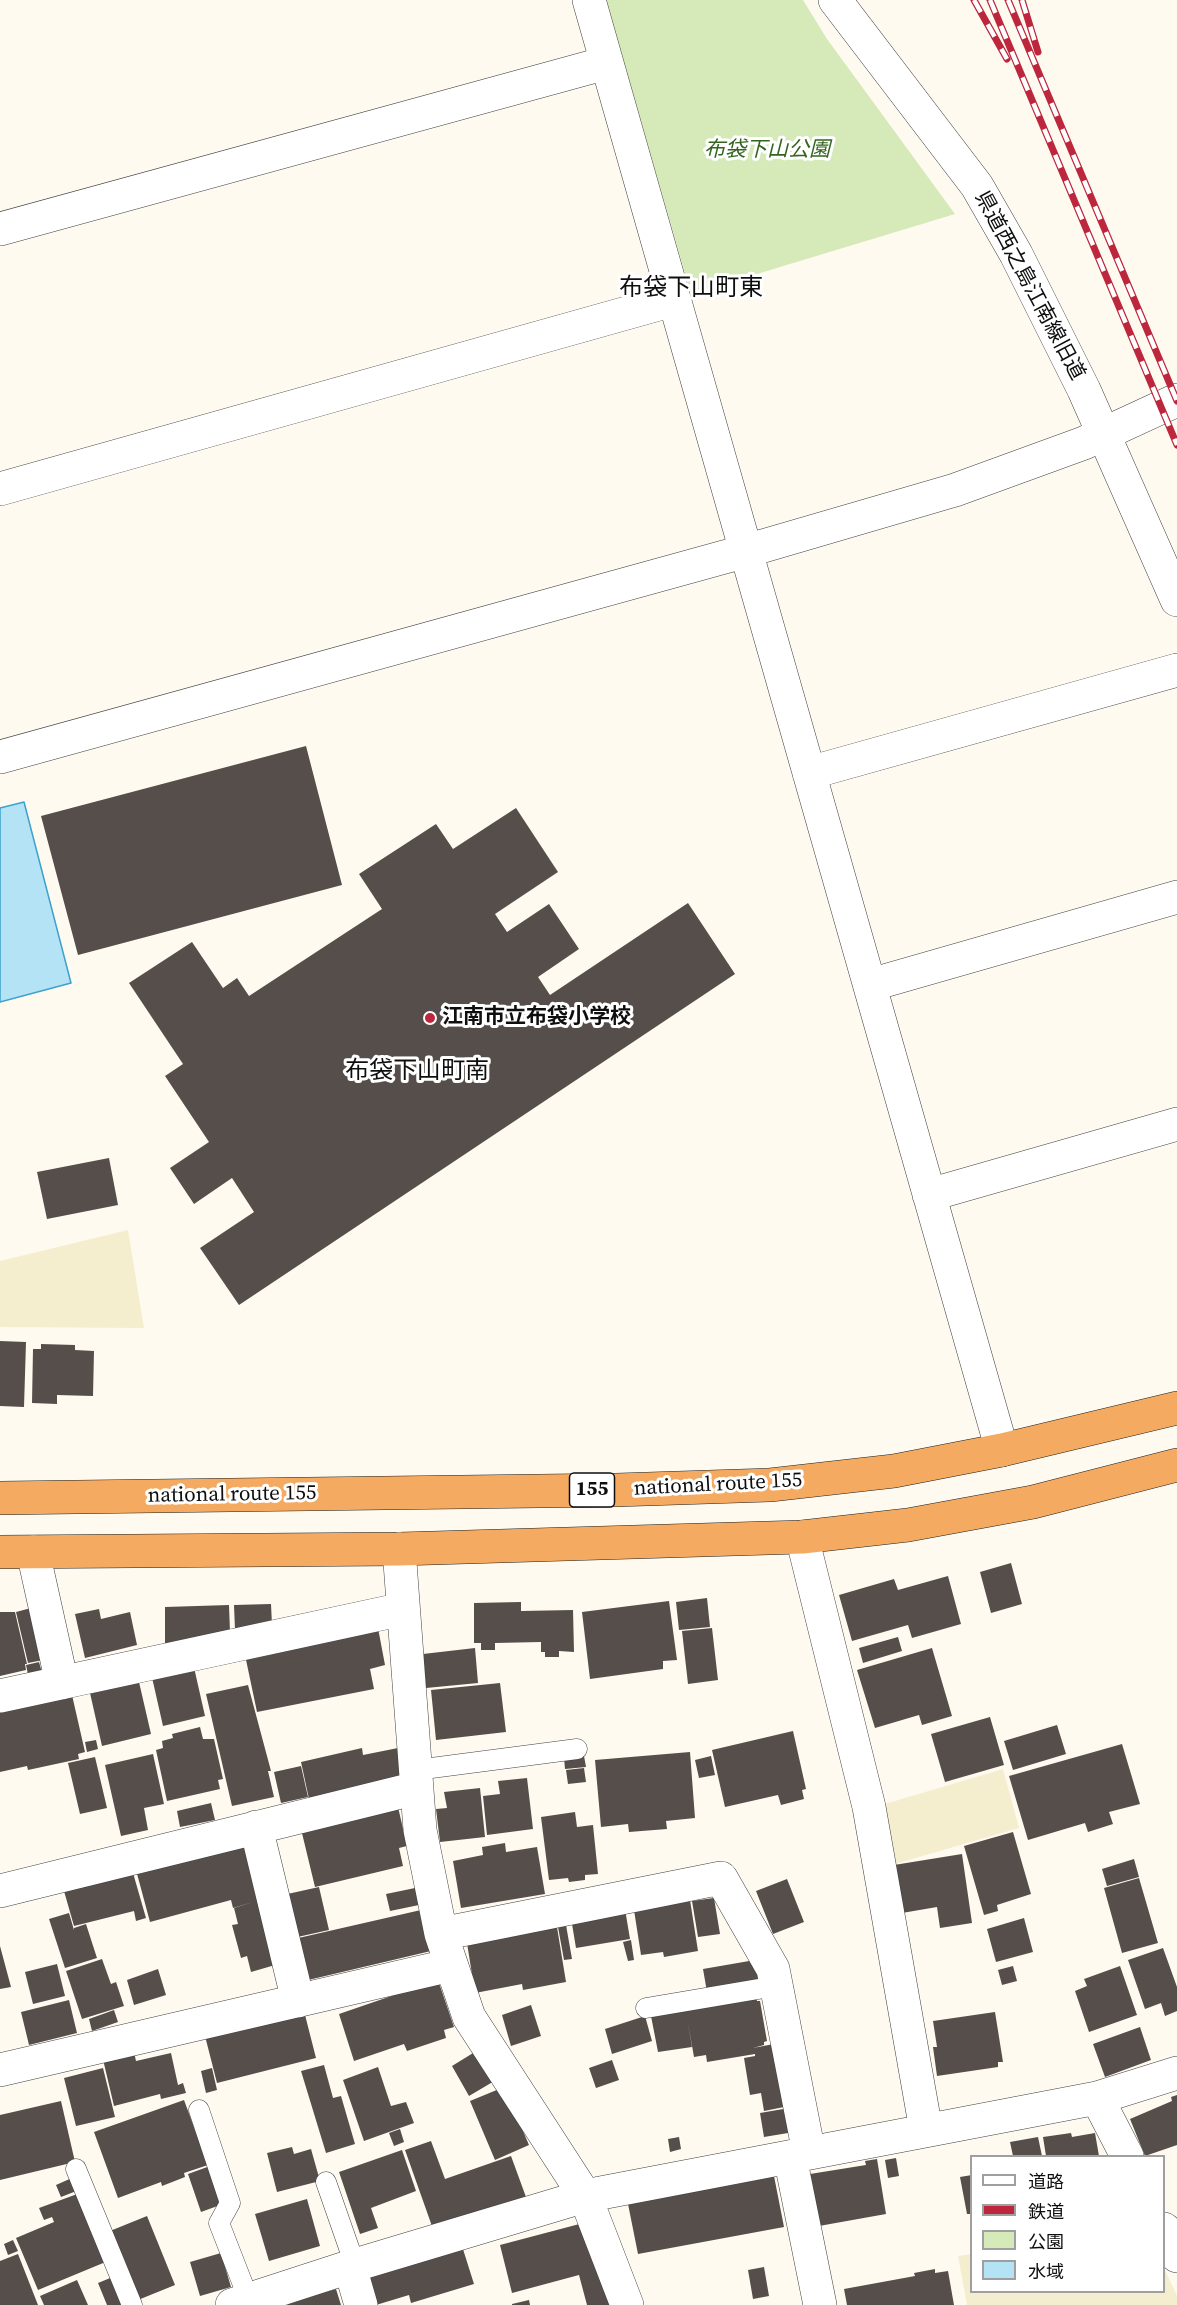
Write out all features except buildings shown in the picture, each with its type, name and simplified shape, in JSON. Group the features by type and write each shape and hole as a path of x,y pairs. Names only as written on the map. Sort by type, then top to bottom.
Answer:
{"highway":[{"name":"national route 155","path":"0,1498 616,1490 770,1485 894,1472 1002,1450 1177,1408"},
{"path":"0,1552 399,1549 802,1537 908,1525 1034,1502 1177,1465"}],"street":[{"path":"589,0 1002,1450"},
{"name":"県道西之島江南線旧道","path":"835,0 977,186 1016,254 1084,390 1177,600"},
{"path":"0,229 606,63"},
{"path":"0,489 673,300"},
{"path":"0,757 746,551 955,490 1084,443 1177,400"},
{"path":"809,773 1177,669"},
{"path":"870,985 1177,897"},
{"path":"929,1195 1177,1124"},
{"path":"802,1537 869,1807 926,2130"},
{"path":"399,1549 420,1830 441,1934 469,2017 585,2196 627,2305"},
{"path":"33,1552 62,1683"},
{"path":"0,1696 403,1609"},
{"path":"0,1891 256,1827 417,1779"},
{"path":"256,1827 298,2001"},
{"path":"441,1934 721,1878 773,1969 820,2305"},
{"path":"0,2070 451,1965"},
{"path":"241,2302 585,2196 1097,2098 1177,2073"},
{"path":"1097,2098 1126,2155"},
{"path":"1165,2231 1177,2256"},
{"path":"352,2266 361,2305"}],"lane":[{"path":"417,1779 577,1749"},
{"path":"646,2008 776,1986"},
{"path":"199,2110 230,2204 219,2223 241,2302"},
{"path":"76,2169 132,2305"},
{"path":"326,2182 352,2266"}],"shaded area":[{"path":"128,1230 144,1328 0,1327 0,1261"},
{"path":"1003,1769 1019,1828 888,1866 878,1806"},
{"path":"970,2254 970,2293 1165,2293 1165,2270 1177,2296 1177,2305 967,2305 958,2256"}],"green space":[{"name":"布袋下山公園","path":"606,0 803,0 827,39 955,214 691,294"}],"water":[{"path":"24,802 71,983 0,1002 0,808"}],"railway":[{"path":"974,0 1007,59"},
{"path":"990,0 1177,445"},
{"path":"1008,0 1177,401"},
{"path":"1022,0 1038,52"}],"place":[{"name":"江南市立布袋小学校","path":"430,1018"}],"district":[{"name":"布袋下山町東","path":"691,289"},
{"name":"布袋下山町南","path":"417,1072"}]}
